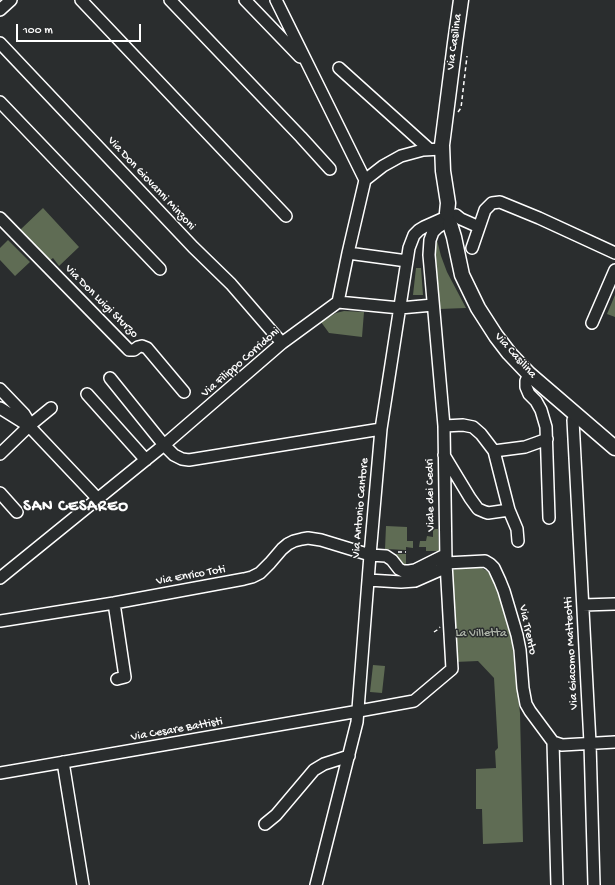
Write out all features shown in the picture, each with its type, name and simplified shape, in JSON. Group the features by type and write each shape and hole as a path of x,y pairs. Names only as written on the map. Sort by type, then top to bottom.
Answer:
{"main road":[{"name":"Via Casilina","path":"461,0 443,134 435,149 443,171 462,275 478,308 509,353 529,374 615,448"}],"street":[{"path":"0,10 11,0"},
{"path":"81,0 286,216"},
{"path":"170,0 330,169"},
{"path":"245,0 309,66"},
{"path":"276,0 365,180"},
{"name":"Via Don Giovanni Minzoni","path":"0,43 193,247 235,288 282,343"},
{"path":"339,68 435,149"},
{"path":"0,102 160,269"},
{"path":"433,306 400,308 338,302 365,180 383,166 397,158 411,152 435,149"},
{"path":"472,248 486,208 492,203 500,202 615,253"},
{"name":"Via Don Luigi Sturzo","path":"0,218 127,348 131,350 142,346 147,348 184,392"},
{"path":"411,243 414,235 422,228 439,221 452,219 479,227"},
{"name":"Viale dei Cedri","path":"359,712 414,701 452,669 446,559 444,426 429,255 432,232 452,219"},
{"path":"411,243 420,236 424,236 428,242 429,255"},
{"name":"Via Antonio Cantore","path":"316,885 359,712 368,580 381,429 411,243"},
{"path":"348,253 407,261"},
{"path":"592,323 615,270"},
{"name":"Via Filippo Corridoni","path":"0,578 164,445 282,343 338,302"},
{"path":"529,374 526,381 526,387 529,394 537,403 546,427 549,518"},
{"path":"110,378 164,445 177,457 182,459 189,460 381,429"},
{"path":"0,389 24,414 29,426"},
{"path":"87,394 146,460"},
{"path":"0,408 29,426 98,499"},
{"path":"0,454 29,426 51,408"},
{"name":"Via Giacomo Matteotti","path":"573,420 590,743 594,885"},
{"path":"444,426 464,425 473,427 481,434 494,451 509,510 516,526 518,541"},
{"path":"494,451 525,447 547,439"},
{"path":"444,454 466,493 478,509 485,512 509,510"},
{"path":"0,494 17,512"},
{"name":"Via Enrico Toti","path":"0,621 114,603 252,577 264,570 285,546 291,542 308,538 325,541 370,555 388,557 402,571 415,570 446,559"},
{"path":"368,580 401,582 415,581 440,570 446,559"},
{"name":"Via Trento","path":"446,559 485,561 490,564 495,571 504,591 516,630 526,704 553,742"},
{"path":"114,603 125,677 117,679"},
{"path":"583,605 615,604"},
{"name":"Via Cesare Battisti","path":"0,773 359,712"},
{"path":"557,885 553,742 562,745 615,742"},
{"path":"265,824 276,816 314,770 324,764 349,756"},
{"path":"63,762 84,885"}],"path":[{"path":"457,113 461,108 467,56"}],"green space":[{"path":"43,208 79,247 59,266 53,258 49,261 20,230"},
{"path":"8,240 30,262 15,276 0,260 0,248"},
{"path":"437,240 447,272 466,308 439,309 435,252"},
{"path":"416,268 421,268 423,295 413,295"},
{"path":"615,295 615,317 607,314"},
{"path":"344,311 364,312 362,337 329,333 321,322 336,313"},
{"path":"386,526 407,527 407,541 413,541 413,548 406,547 406,550 385,549"},
{"path":"433,529 438,529 439,551 426,551 426,547 419,547 420,541 426,541 427,536 433,537"},
{"path":"392,554 406,554 406,566 401,567"},
{"name":"La Villetta","path":"480,567 487,571 494,578 512,642 520,713 523,842 483,844 482,809 476,809 476,769 496,768 495,751 498,748 494,678 478,661 455,662 451,570"},
{"path":"373,665 385,666 382,693 370,692"}],"district":[{"name":"SAN CESAREO","path":"76,508"}]}
